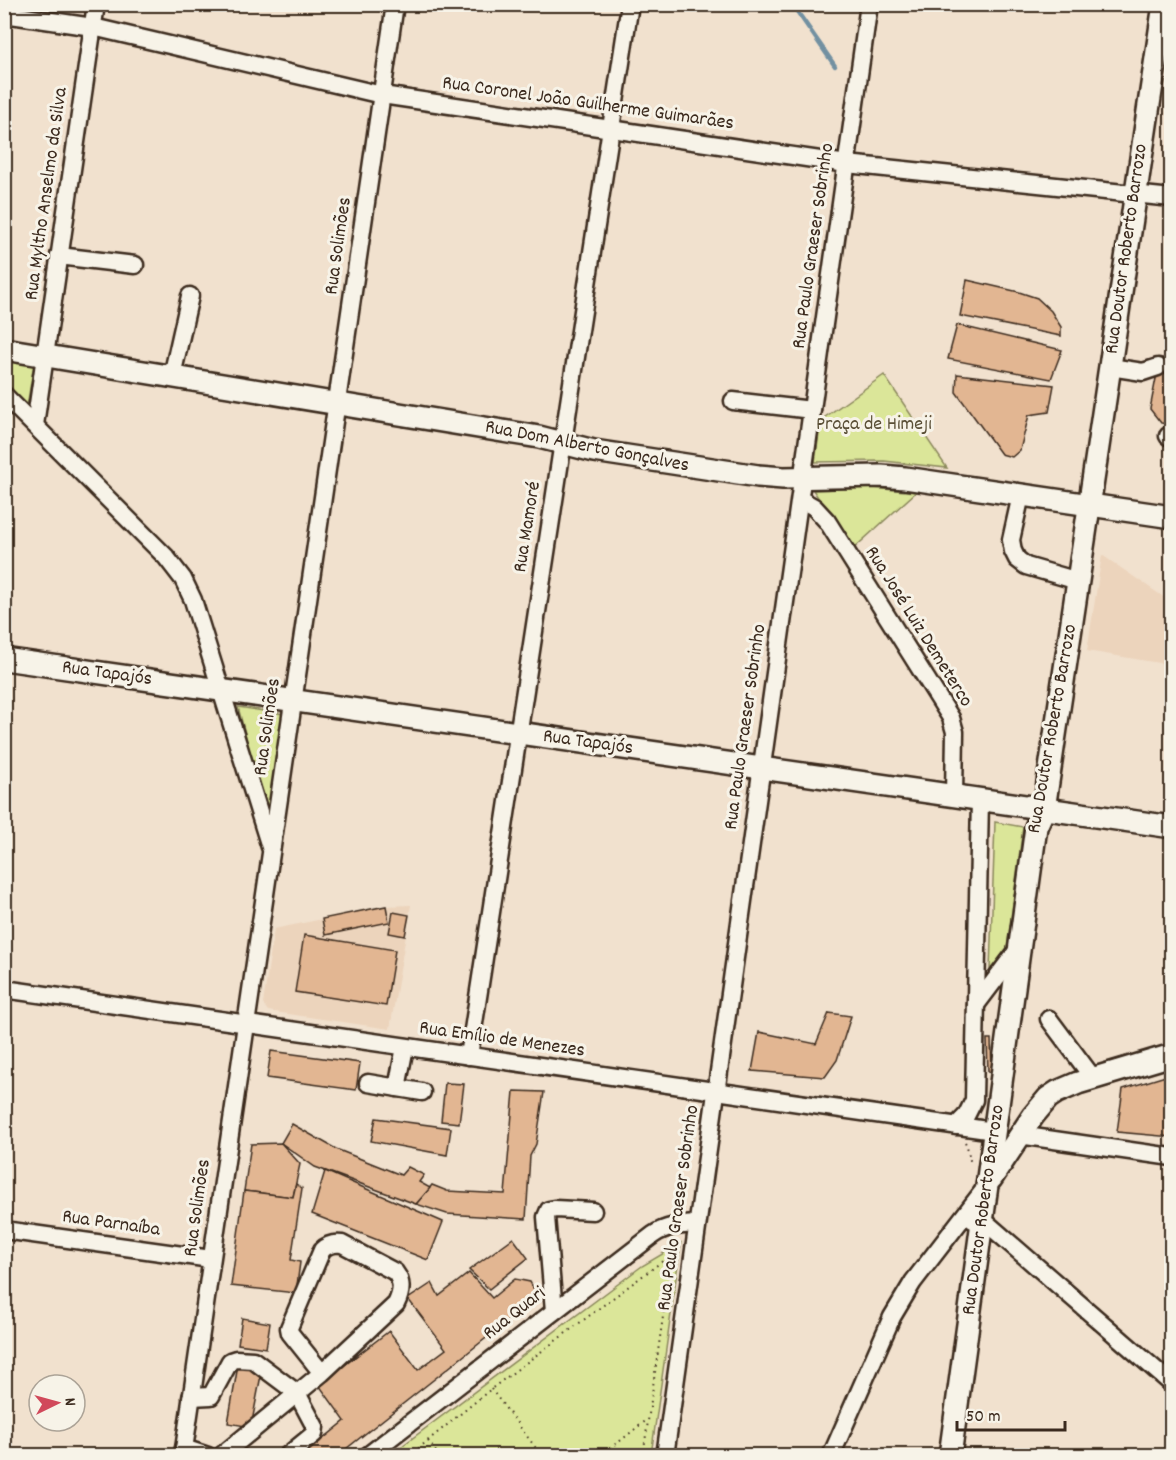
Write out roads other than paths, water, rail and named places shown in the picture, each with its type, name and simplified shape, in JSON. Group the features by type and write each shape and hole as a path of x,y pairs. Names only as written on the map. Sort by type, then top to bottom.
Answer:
{"main road":[{"name":"Rua Doutor Roberto Barrozo","path":"951,1455 1036,828 1044,809 1164,4"},
{"name":"Rua Dom Alberto Gonçalves","path":"4,349 539,437 594,451 748,475 783,478 850,475 897,477 1172,517"},
{"name":"Rua Tapajós","path":"4,659 1172,827"},
{"path":"987,1185 1019,1135 1048,1098 1065,1087 1172,1055"},
{"path":"998,1103 1007,1124 1019,1135"}],"street":[{"name":"Rua Myltho Anselmo da Silva","path":"34,425 96,4"},
{"name":"Rua Solimões","path":"183,1452 395,4"},
{"name":"Rua Mamoré","path":"469,1056 630,4"},
{"name":"Rua Paulo Graeser Sobrinho","path":"665,1455 869,4"},
{"name":"Rua Coronel João Guilherme Guimarães","path":"4,14 93,27 382,95 847,164 1172,198"},
{"path":"59,256 135,266"},
{"path":"172,376 190,296"},
{"path":"1111,361 1145,362 1156,367"},
{"path":"4,395 158,549 179,573 189,589 271,852"},
{"path":"733,401 812,410"},
{"path":"1021,495 1011,540 1017,559 1026,566 1078,581"},
{"name":"Rua José Luiz Demeterco","path":"800,499 814,507 827,521 951,718 955,732 954,796"},
{"path":"956,1126 966,1116 974,1100 980,799"},
{"path":"976,1005 1019,948"},
{"name":"Rua Emílio de Menezes","path":"4,989 994,1131"},
{"path":"1049,1018 1093,1078"},
{"path":"397,1088 405,1047"},
{"path":"368,1083 422,1092"},
{"path":"974,1100 994,1131"},
{"path":"1019,1135 1172,1157"},
{"path":"831,1455 892,1317 913,1282 987,1185"},
{"path":"554,1311 546,1217 549,1210 555,1209 593,1211"},
{"path":"958,1222 982,1219 1172,1384"},
{"name":"Rua Quari","path":"367,1455 662,1228 698,1224"},
{"name":"Rua Parnaíba","path":"4,1230 211,1259"},
{"path":"221,1455 322,1373 396,1304 401,1293 400,1282 394,1272 336,1243 322,1250 289,1328 290,1333 322,1373"},
{"path":"191,1397 212,1396 230,1361 253,1360 297,1393 315,1427 314,1434 287,1455"},
{"path":"183,1452 208,1455"}],"waterway":[{"path":"792,4 835,66"}],"tunnel":[{"path":"1158,367 1172,365"}],"park label":[{"name":"Praça de Himeji","path":"874,425"}]}
